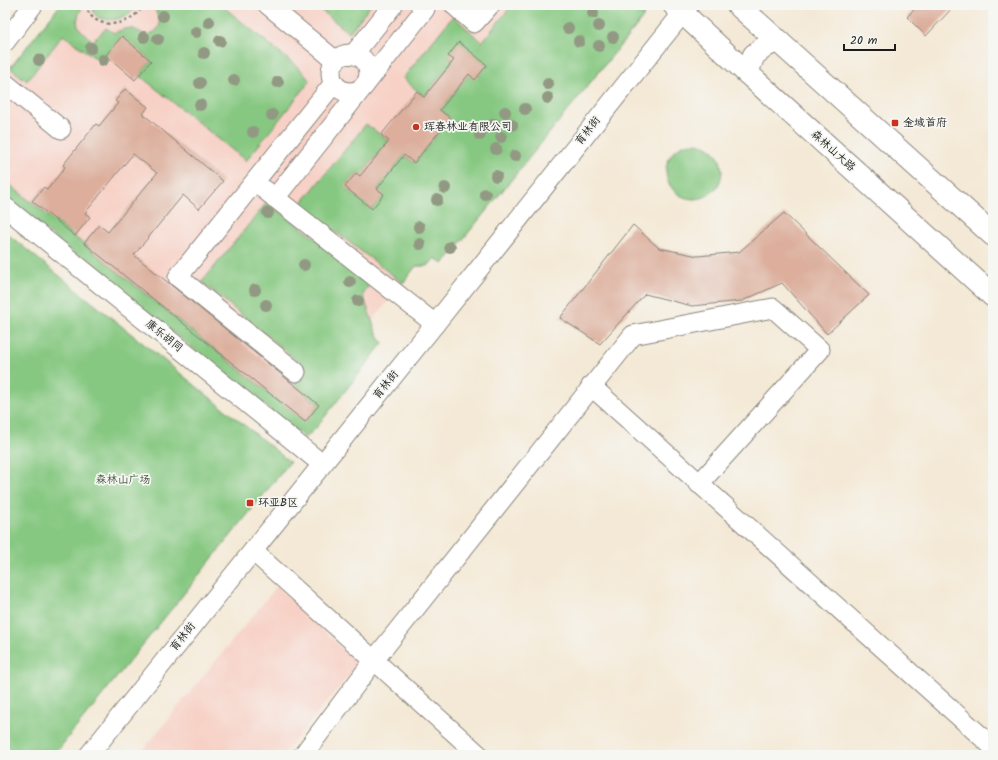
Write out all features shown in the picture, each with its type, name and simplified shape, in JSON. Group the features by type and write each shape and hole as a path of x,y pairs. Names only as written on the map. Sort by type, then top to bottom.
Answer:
{"main road":[{"path":"738,5 993,235"},
{"name":"森林山大路","path":"682,8 747,73 993,296"},
{"path":"747,73 754,55 766,46 778,40"}],"street":[{"path":"5,42 33,5"},
{"path":"268,5 344,58 359,57 367,67 369,73 365,85 355,92 349,92 338,88 334,83 331,72 344,58 393,5"},
{"path":"454,5 474,23 490,5"},
{"path":"275,198 426,6"},
{"name":"育林街","path":"89,755 435,324 682,8"},
{"path":"5,82 61,129"},
{"path":"296,372 178,277 334,83"},
{"path":"254,182 435,324"},
{"name":"康乐胡同","path":"5,207 322,464"},
{"path":"303,755 375,659 633,335 774,308 820,350 699,484"},
{"path":"591,386 993,748"},
{"path":"253,551 375,659 479,755"}],"path":[{"path":"87,5 86,7 88,13 92,18 106,24 119,23 130,19 137,14 143,5"}],"shaded area":[{"path":"60,5 646,5 642,19 443,264 435,258 428,266 416,266 372,321 376,332 383,343 316,428 305,438 5,198 5,73"},
{"path":"277,586 358,664 283,755 139,755"}],"green space":[{"path":"60,5 83,5 77,22 80,29 93,41 106,28 114,33 130,28 147,36 157,29 160,23 154,5 221,5 301,70 310,81 246,161 139,75 151,61 122,37 101,62 63,35 27,81 10,68"},
{"path":"92,5 136,5 129,14 110,20 99,17 94,13"},
{"path":"315,5 371,5 349,33"},
{"path":"512,5 646,5 642,19 443,264 435,258 428,266 416,266 403,283 300,205 366,124 389,141 360,176 356,173 345,187 372,209 383,194 377,189 404,155 414,163 450,118 440,110 469,74 475,79 487,65 459,43 448,56 454,60 424,97 403,78 453,16 482,42"},
{"path":"694,143 705,145 714,151 720,160 722,171 720,182 714,191 705,197 694,199 683,197 674,191 668,182 666,171 668,160 674,151 683,145"},
{"path":"5,181 305,422 319,405 294,384 307,369 202,282 267,202 364,274 368,287 363,295 376,332 383,343 316,428 305,438 5,198"},
{"name":"森林山广场","path":"5,232 290,462 54,755 5,755"}],"building":[{"path":"918,5 955,5 926,36 907,17"},
{"path":"122,36 151,61 135,80 106,55"},
{"name":"珲春林业有限公司","path":"459,42 487,65 475,80 469,74 440,110 450,118 414,163 404,155 377,189 384,194 372,209 345,187 356,173 360,176 389,141 381,135 417,91 424,97 454,60 448,56"},
{"path":"125,89 148,107 143,114 223,181 199,209 183,195 134,255 319,405 305,422 84,243 99,225 108,232 157,173 133,154 85,213 90,217 75,236 32,201 44,187 47,190 65,167 63,165 96,124 99,126 118,103 115,101"},
{"path":"784,213 869,295 827,334 782,283 742,301 692,306 645,294 600,344 560,318 633,225 659,248 698,256 739,252"}],"place":[{"name":"金域首府","path":"895,123"},
{"name":"珲春林业有限公司","path":"416,127"},
{"name":"环亚B区","path":"250,503"}]}
